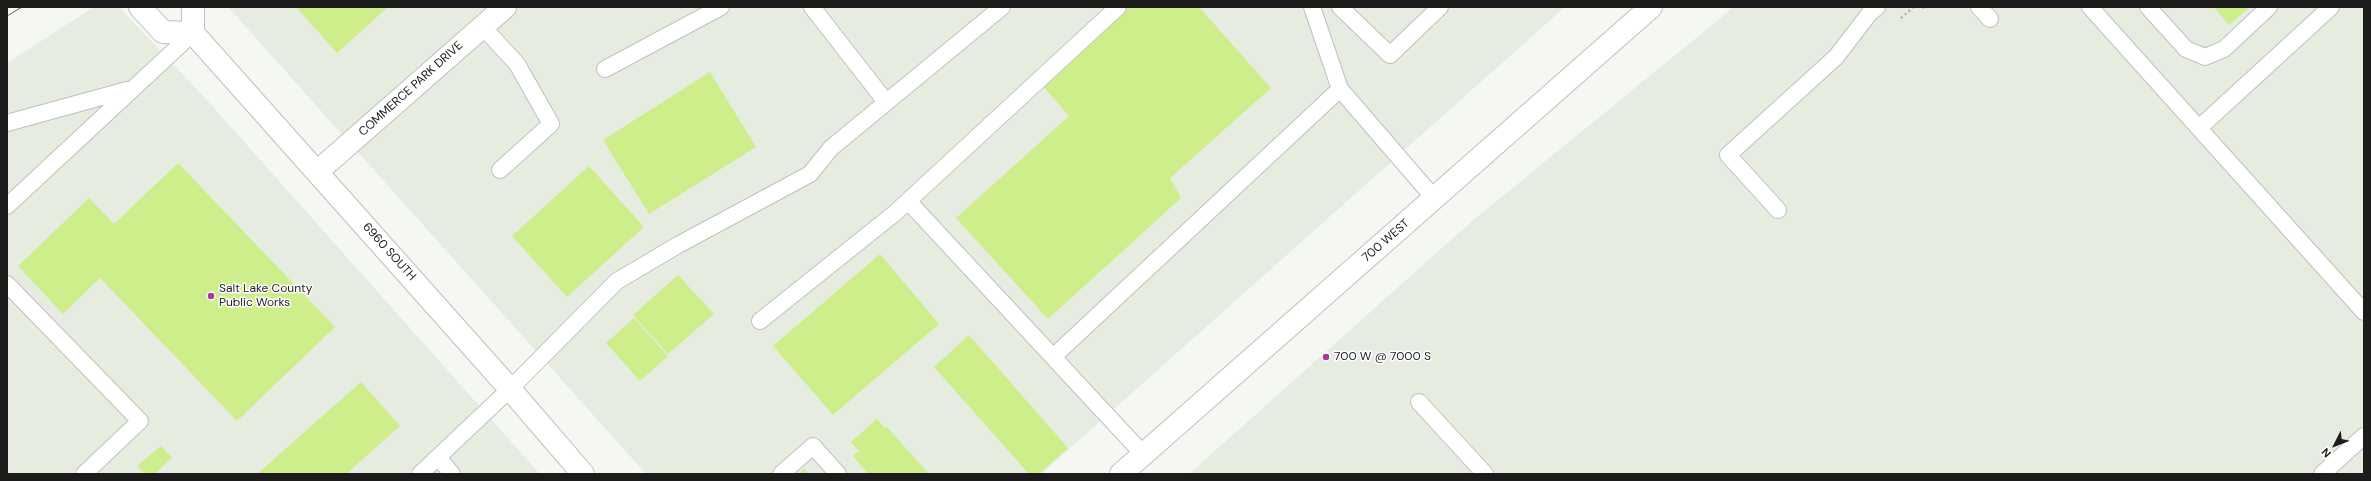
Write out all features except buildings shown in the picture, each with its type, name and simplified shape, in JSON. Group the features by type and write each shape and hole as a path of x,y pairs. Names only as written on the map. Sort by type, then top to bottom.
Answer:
{"street":[{"path":"140,7 163,32 193,32 193,7"},
{"name":"COMMERCE PARK DRIVE","path":"318,172 504,7"},
{"name":"700 WEST","path":"1121,474 1651,7"},
{"name":"6960 SOUTH","path":"193,32 510,389 583,474"}],"lane":[{"path":"605,69 721,7"},
{"path":"812,7 886,102"},
{"path":"420,474 510,389 617,281 678,245 810,174 831,148 1002,7"},
{"path":"760,321 908,200 1118,7"},
{"path":"1312,7 1340,89 1434,198"},
{"path":"1340,7 1390,55 1440,7"},
{"path":"1778,210 1728,156 1836,57 1869,14 1877,7"},
{"path":"1979,7 1990,19"},
{"path":"2090,7 2364,312"},
{"path":"2148,7 2186,49 2205,57 2224,49 2269,7"},
{"path":"2199,128 2332,7"},
{"path":"482,26 516,64 552,124 500,170"},
{"path":"7,206 130,89 193,32"},
{"path":"7,123 130,89"},
{"path":"1054,356 1340,89"},
{"path":"908,200 1054,356 1143,454"},
{"path":"7,284 140,421 84,474"},
{"path":"1419,402 1485,474"},
{"path":"2322,474 2364,436"},
{"path":"781,474 813,446 838,474"},
{"path":"438,458 452,474"}],"shaded area":[{"path":"94,7 119,7 205,98 540,474 7,474 7,63"},
{"path":"228,7 1565,7 1041,474 646,474"},
{"path":"1734,7 2364,7 2364,474 1189,474 1471,222"}],"tram line":[{"path":"7,16 22,7"}],"place":[{"name":"Salt Lake County Public Works","path":"211,296"},
{"name":"700 W @ 7000 S","path":"1326,357"}]}
